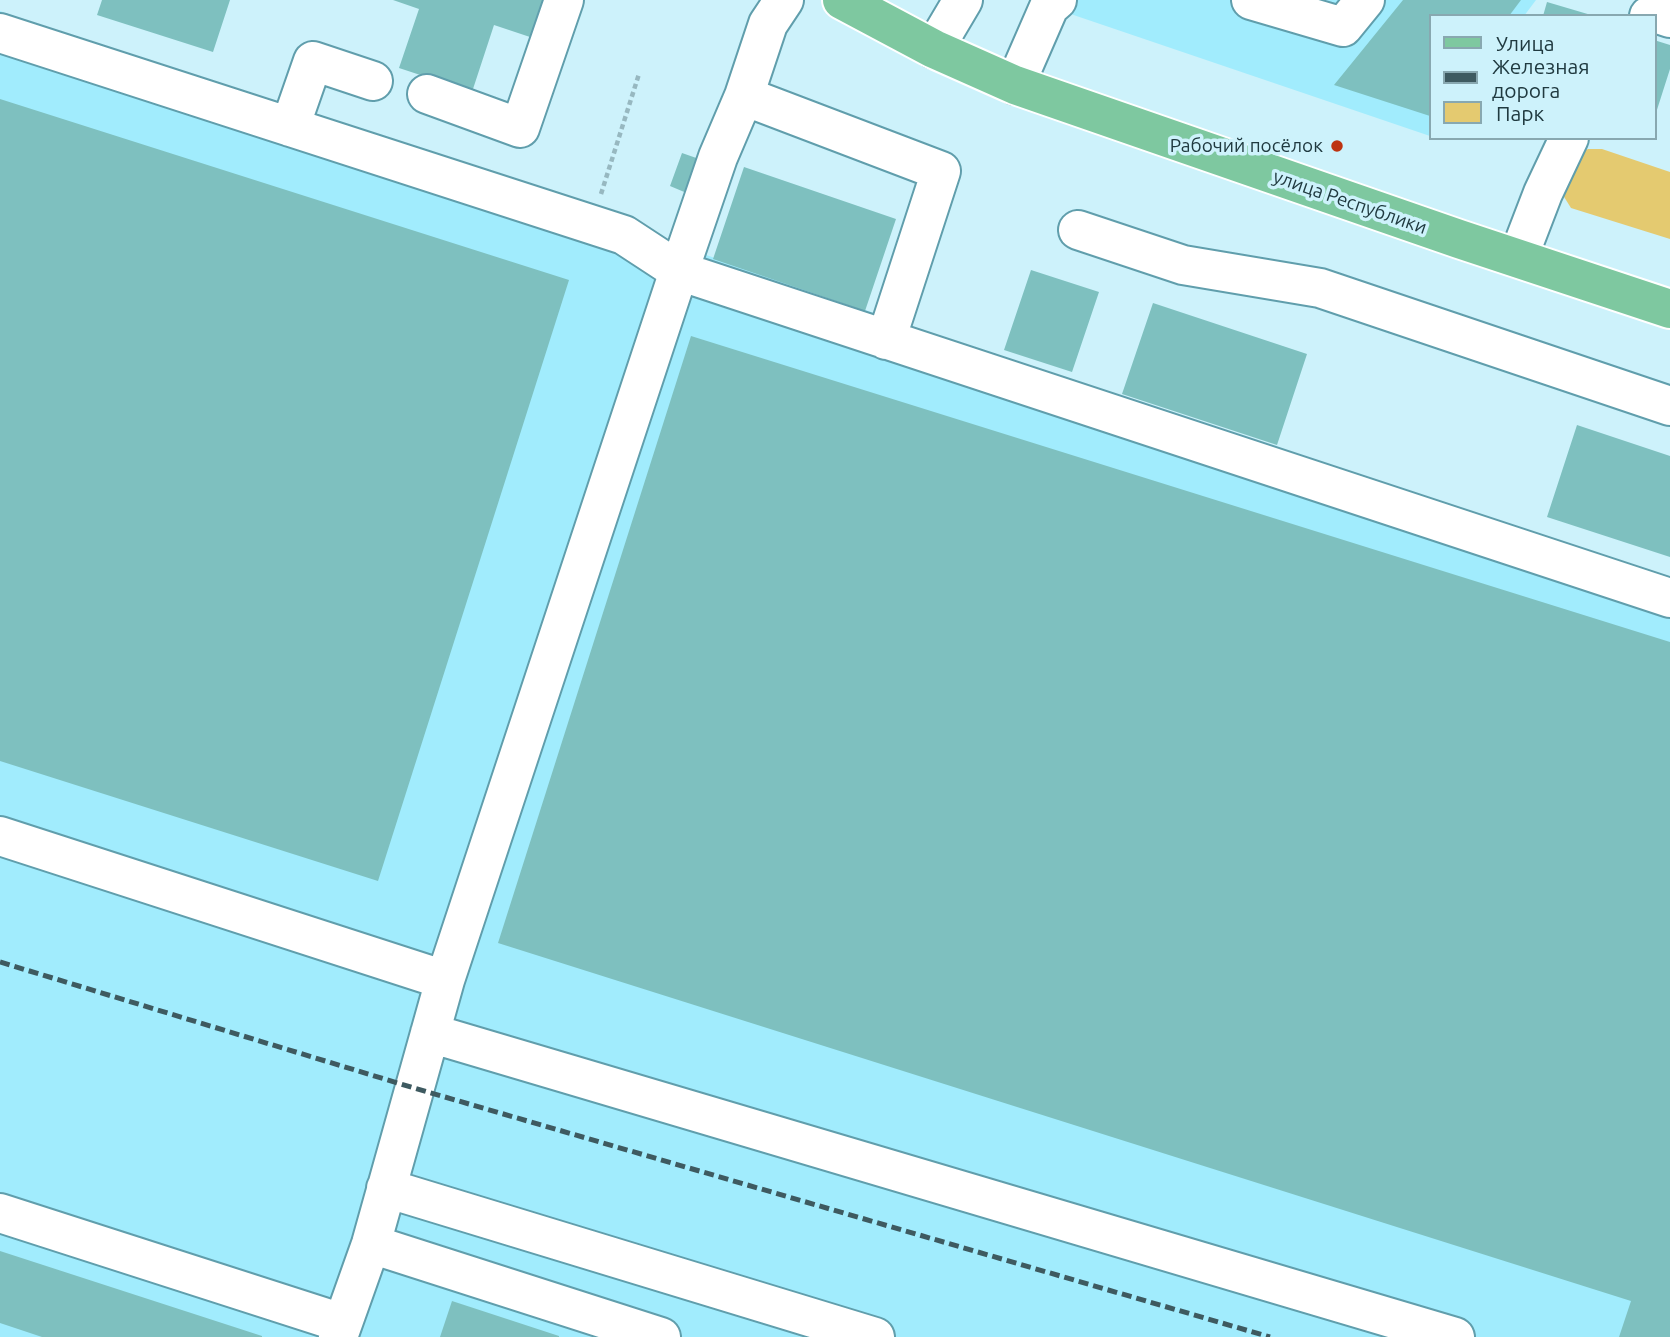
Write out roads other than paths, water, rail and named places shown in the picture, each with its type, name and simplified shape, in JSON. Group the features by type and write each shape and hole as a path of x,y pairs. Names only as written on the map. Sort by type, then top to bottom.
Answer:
{"main road":[{"name":"улица Республики","path":"842,0 934,49 1015,85 1670,309"}],"lane":[{"path":"427,94 520,128 564,0"},
{"path":"0,1213 340,1330 371,1244 445,980 679,271 768,24 784,0"},
{"path":"934,49 963,0"},
{"path":"1015,85 1049,7 1057,0"},
{"path":"1251,0 1343,27 1365,0"},
{"path":"1653,14 1670,18"},
{"path":"0,33 625,235 679,271 1670,598"},
{"path":"290,127 313,61 373,81"},
{"path":"744,96 941,171 886,340"},
{"path":"1518,258 1543,193 1568,140"},
{"path":"1078,230 1183,265 1320,288 1670,406"},
{"path":"0,836 445,980"},
{"path":"430,1032 1455,1337"},
{"path":"386,1188 875,1337"},
{"path":"371,1244 661,1337"}],"railway":[{"path":"0,962 414,1088 1270,1337"}],"place":[{"name":"Рабочий посёлок","path":"1337,146"}]}
